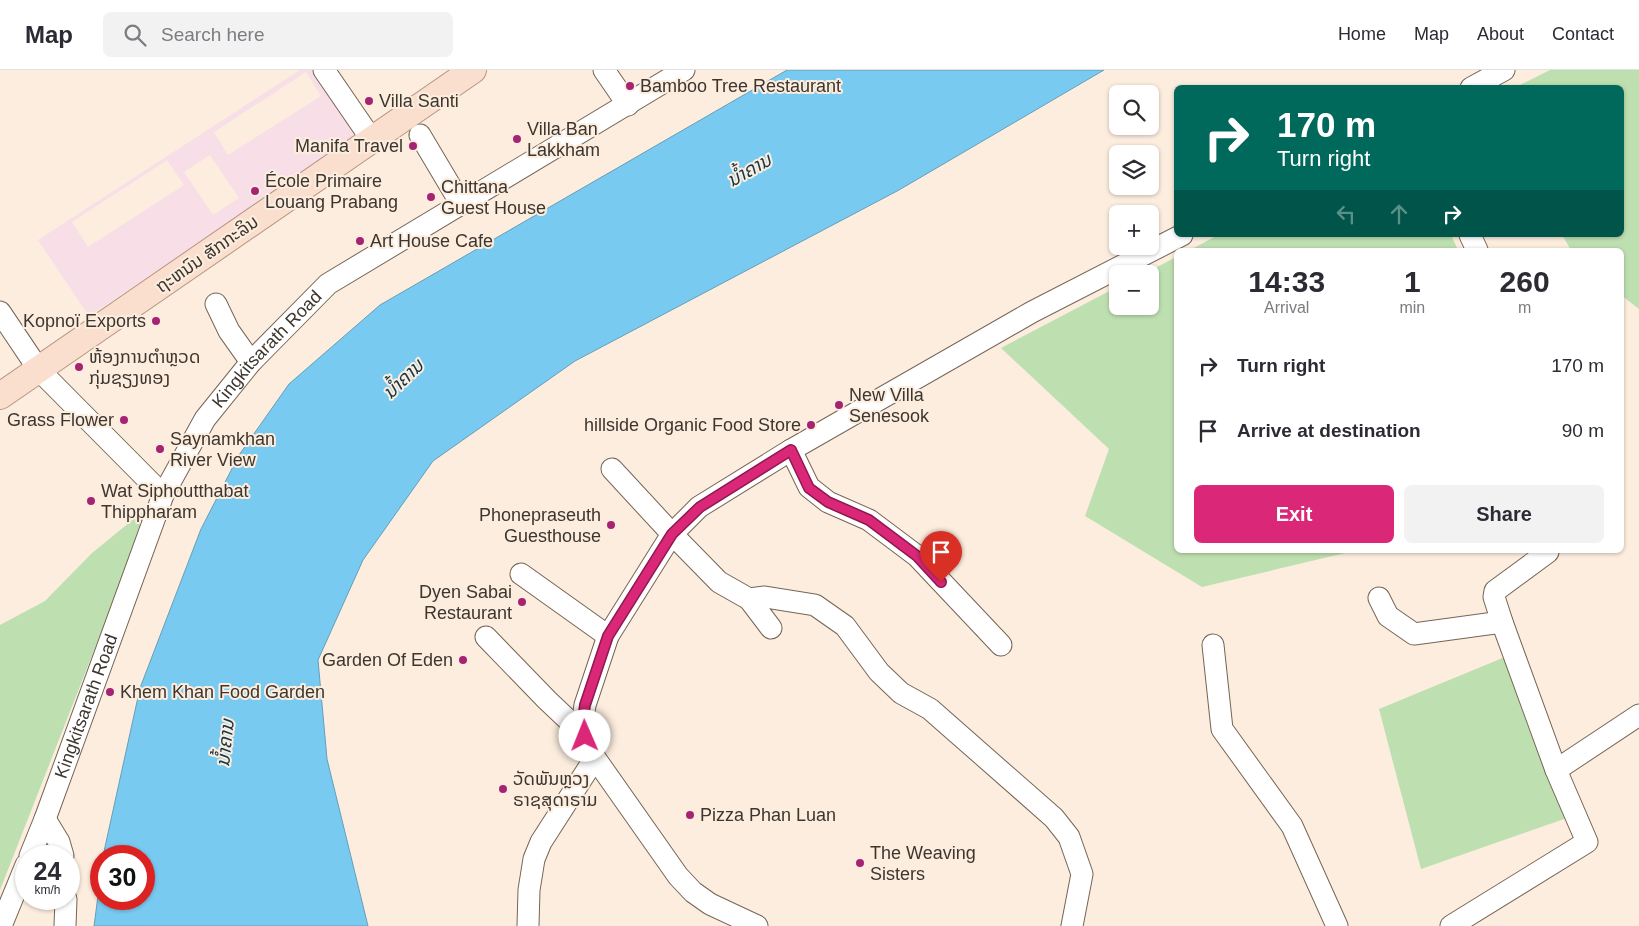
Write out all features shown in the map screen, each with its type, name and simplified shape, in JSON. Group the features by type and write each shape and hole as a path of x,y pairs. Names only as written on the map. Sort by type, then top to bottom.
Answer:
{"main road":[{"name":"ຖະຫນົນ ສັກກະລິນ","path":"0,396 372,140 413,125 473,70"}],"street":[{"path":"324,70 372,140"},
{"path":"604,70 628,104"},
{"name":"Kingkitsarath Road","path":"34,845 163,495 205,419 252,362 328,284 684,70"},
{"path":"1477,85 1501,72"},
{"path":"413,125 461,204"},
{"path":"757,926 710,904 693,892 678,876 595,758 585,736 583,719 585,705 608,636 672,534 700,507 791,450 1032,312 1178,237"},
{"path":"216,304 229,331 252,362"},
{"path":"0,312 39,370 163,495"},
{"path":"791,450 809,488 828,502 869,520 917,556 1001,645"},
{"path":"612,469 672,534 720,582 749,599 771,628"},
{"path":"1451,926 1587,842 1556,770 1494,597 1495,591 1547,553"},
{"path":"522,574 608,636"},
{"path":"749,599 765,597 815,605 845,626 879,672 901,693 930,709 1054,818 1069,836 1082,874 1072,926"},
{"path":"1379,598 1388,616 1414,634 1502,622"},
{"path":"486,637 546,700 585,736"},
{"path":"1213,645 1222,729 1292,826 1337,926"},
{"path":"1556,770 1639,715"},
{"path":"528,926 529,890 534,859 541,842 595,758"},
{"path":"45,819 60,845"},
{"path":"1,926 15,892"},
{"path":"65,926 66,910"}],"shaded area":[{"name":"École Primaire Louang Prabang","path":"300,70 314,70 358,137 89,316 38,240","holes":["306,72 321,96 228,155 214,132","210,155 239,198 213,215 184,172","167,160 184,185 88,247 72,222"]}],"green space":[{"path":"1550,70 1639,70 1639,309 1624,297 1624,248 1570,248 1563,237 1624,237 1624,85 1520,85"},
{"path":"1214,237 1452,237 1457,248 1194,248"},
{"path":"1174,258 1174,553 1345,553 1202,587 1085,516 1109,449 1001,348 1109,291 1109,315 1159,315 1159,266"},
{"path":"151,505 18,845 15,845 15,852 0,890 0,625 45,601 92,553"},
{"path":"1505,657 1567,818 1421,869 1379,709"}],"water":[{"name":"ນ້ຳຄານ","path":"787,70 1104,70 899,190 575,361 433,461 363,560 318,660 327,759 368,926 94,926 96,910 155,910 155,845 105,845 140,688 201,529 239,455 289,384 380,305"}],"place":[{"name":"Bamboo Tree Restaurant","path":"630,86"},
{"name":"Villa Santi","path":"369,101"},
{"name":"Villa Ban Lakkham","path":"517,139"},
{"name":"Manifa Travel","path":"413,146"},
{"name":"École Primaire Louang Prabang","path":"255,191"},
{"name":"Chittana Guest House","path":"431,197"},
{"name":"Art House Cafe","path":"360,241"},
{"name":"Kopnoï Exports","path":"156,321"},
{"name":"ຫ້ອງການຕຳຫຼວດ ກຸ່ມຊຽງທອງ","path":"79,367"},
{"name":"New Villa Senesook","path":"839,405"},
{"name":"Grass Flower","path":"124,420"},
{"name":"hillside Organic Food Store","path":"811,425"},
{"name":"Saynamkhan River View","path":"160,449"},
{"name":"Wat Siphoutthabat Thippharam","path":"91,501"},
{"name":"Phonepraseuth Guesthouse","path":"611,525"},
{"name":"Dyen Sabai Restaurant","path":"522,602"},
{"name":"Garden Of Eden","path":"463,660"},
{"name":"Khem Khan Food Garden","path":"110,692"},
{"name":"ວັດພັນຫຼວງ ຣາຊສຸດາຣາມ","path":"503,789"},
{"name":"Pizza Phan Luan","path":"690,815"},
{"name":"The Weaving Sisters","path":"860,863"}],"route":[{"path":"585,736 583,719 585,705 608,636 672,534 700,507 791,450 809,488 828,502 869,520 917,556 941,582"}]}
